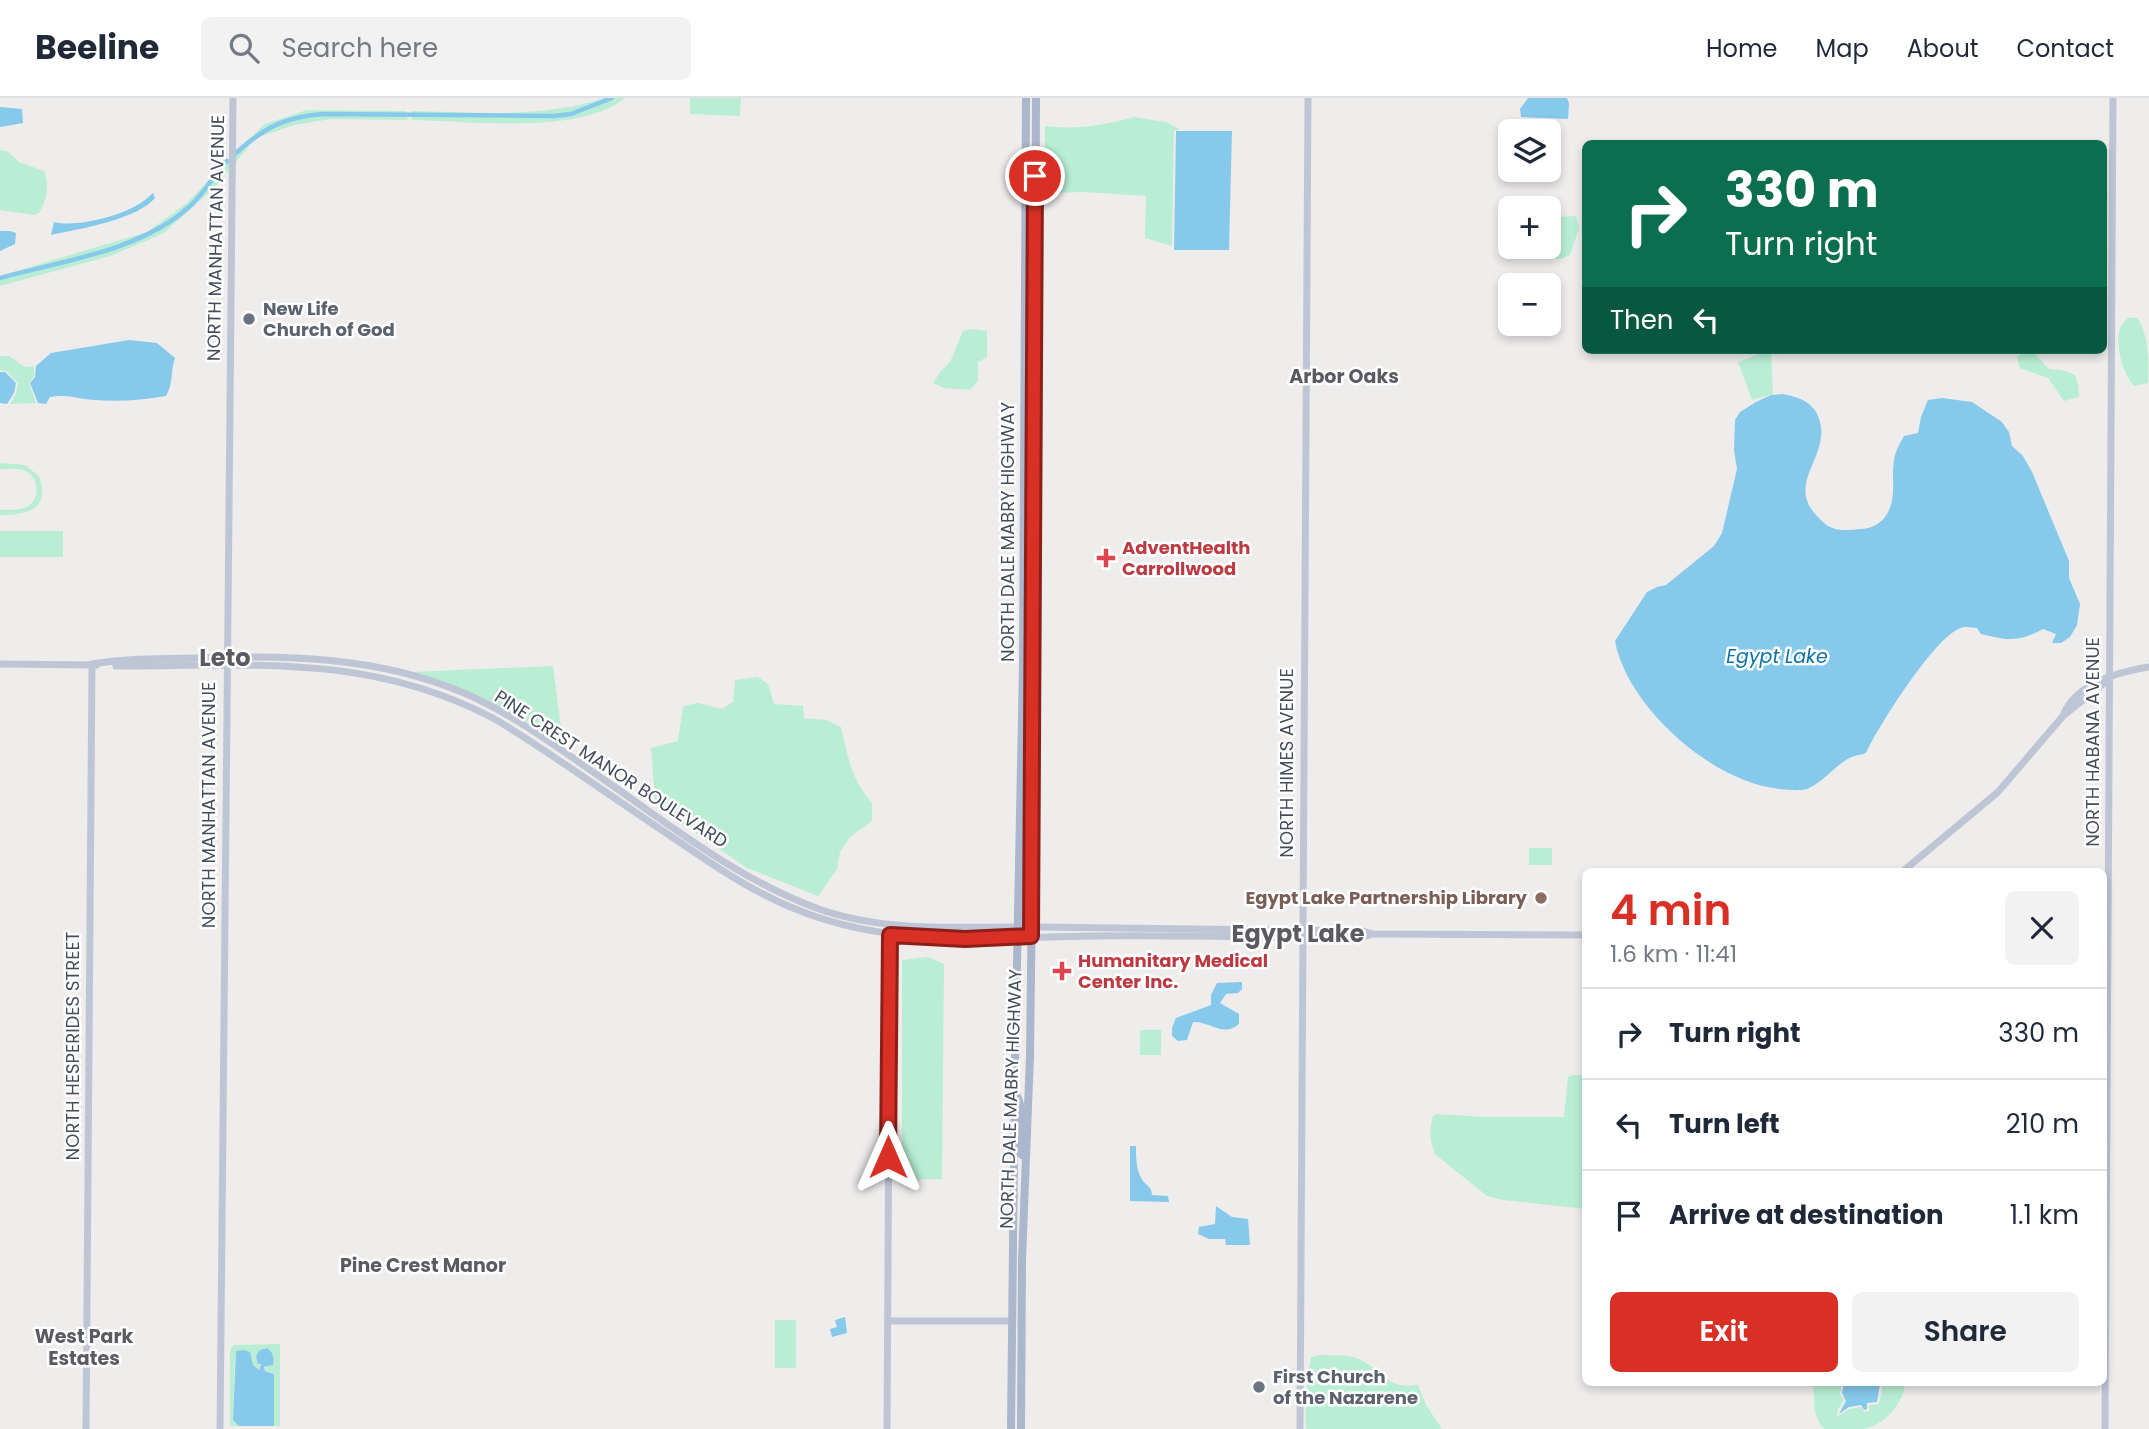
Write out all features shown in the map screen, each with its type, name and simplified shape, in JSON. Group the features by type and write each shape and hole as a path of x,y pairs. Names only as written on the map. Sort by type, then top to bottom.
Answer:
{"main road":[{"name":"NORTH DALE MABRY HIGHWAY","path":"1012,1429 1011,1373 1022,1255 1031,936 1032,754 1028,745 1028,666 1023,587 1026,98"},
{"name":"NORTH DALE MABRY HIGHWAY","path":"1016,1321 1012,1296 1018,926 1033,594 1034,98"},
{"path":"1026,121 1031,131 1031,190 1035,199"},
{"path":"1025,244 1030,256 1030,300 1035,313"},
{"path":"1024,457 1028,462 1028,484 1034,492"},
{"path":"1024,507 1029,519 1028,583 1033,594"},
{"path":"1015,1064 1021,1084 1028,1090"},
{"path":"1015,1093 1021,1103 1020,1147 1025,1164"},
{"path":"1014,1192 1023,1212"},
{"path":"1013,1236 1022,1255"},
{"path":"1016,1321 1016,1357 1021,1372 1021,1426"},
{"path":"1011,1373 1015,1386 1016,1416 1021,1426"}],"street":[{"name":"NORTH MANHATTAN AVENUE","path":"220,1429 233,98"},
{"name":"NORTH HIMES AVENUE","path":"1300,1429 1308,98"},
{"name":"NORTH HABANA AVENUE","path":"2107,929 2113,98"},
{"name":"PINE CREST MANOR BOULEVARD","path":"226,661 329,659 374,665 465,693 522,725 729,864 775,890 821,910 890,924 938,927 1031,926 1302,934"},
{"path":"0,664 226,661"},
{"name":"PINE CREST MANOR BOULEVARD","path":"226,661 365,673 401,682 461,704 523,737 723,872 770,899 819,918 890,935 965,939 1302,934"},
{"name":"NORTH HESPERIDES STREET","path":"86,1429 92,664"},
{"path":"1907,868 1997,792 2063,716 2066,706 2081,692 2095,681 2149,667"},
{"name":"PINE CREST MANOR BOULEVARD","path":"840,923 878,927 890,924"},
{"name":"PINE CREST MANOR BOULEVARD","path":"890,935 897,931 926,932 938,927"},
{"path":"1302,934 1363,937 1373,934 1582,935"},
{"path":"887,1429 890,935"},
{"path":"888,1321 1016,1321"},
{"name":"NORTH HABANA AVENUE","path":"2105,1386 2105,1429"}],"green space":[{"path":"604,98 625,98 605,110 581,117 523,123 412,120 411,111 532,112 580,105"},
{"path":"690,98 741,98 740,116 690,114"},
{"path":"307,110 406,111 408,120 331,119 294,125 256,138 235,163 235,152 265,124"},
{"path":"1134,117 1166,122 1180,129 1174,131 1172,246 1145,238 1146,196 1084,192 1045,193 1045,126 1090,126"},
{"path":"0,150 7,151 19,162 44,171 47,193 39,213 34,215 0,210"},
{"path":"230,157 230,169 216,186 164,233 110,256 0,286 0,276 147,232 187,203"},
{"path":"1576,216 1579,228 1570,255 1561,259 1561,217"},
{"path":"2128,318 2137,318 2141,324 2147,349 2148,383 2134,386 2124,368 2118,339 2122,324"},
{"path":"963,331 987,331 987,357 978,362 978,381 970,390 944,388 933,383 950,362"},
{"path":"1759,354 1771,354 1773,394 1752,400 1738,362"},
{"path":"2021,354 2035,354 2049,369 2075,375 2079,397 2064,401 2048,378 2020,368 2017,357"},
{"path":"0,356 9,356 25,367 34,366 34,376 29,383 36,403 10,404 18,383 6,371 0,370"},
{"path":"0,463 25,465 39,476 42,496 34,508 20,514 0,515 0,510 28,506 37,492 32,476 23,470 0,469"},
{"path":"0,531 63,531 63,557 0,557"},
{"path":"553,666 563,743 490,702 412,672"},
{"path":"758,677 768,684 774,704 803,706 804,718 826,720 841,727 848,758 859,786 872,803 872,821 850,837 840,852 837,869 818,896 747,868 651,802 655,799 651,748 678,741 683,706 698,703 722,709 733,702 735,680"},
{"path":"1529,848 1552,848 1552,865 1529,865"},
{"path":"928,957 944,964 942,1179 902,1180 902,960"},
{"path":"1140,1030 1161,1030 1161,1055 1140,1055"},
{"path":"1582,1075 1582,1209 1487,1196 1436,1155 1430,1136 1433,1116 1564,1117 1568,1077"},
{"path":"775,1320 796,1320 796,1368 775,1368"},
{"path":"280,1344 280,1426 274,1426 274,1374 264,1369 274,1363 267,1348 260,1350 259,1371 253,1365 252,1358 235,1356 233,1420 239,1426 230,1426 230,1350 234,1345"},
{"path":"1311,1357 1355,1357 1392,1382 1407,1386 1418,1385 1426,1405 1442,1429 1306,1429 1306,1393"},
{"path":"1812,1386 1841,1386 1840,1394 1844,1400 1838,1409 1839,1416 1849,1409 1861,1407 1864,1412 1869,1411 1869,1405 1879,1404 1882,1386 1905,1386 1892,1412 1878,1423 1863,1429 1824,1429 1817,1418"}],"water":[{"path":"1528,98 1567,98 1568,119 1521,117 1520,109"},
{"path":"0,107 22,109 23,123 0,127"},
{"path":"1176,131 1232,131 1229,250 1174,250"},
{"path":"153,193 155,198 146,206 121,218 51,235 54,222 88,222 114,215 137,205"},
{"path":"0,231 16,233 15,244 0,251"},
{"path":"129,340 157,343 175,358 166,396 112,401 57,396 50,397 46,404 38,403 30,383 35,377 36,366 51,353"},
{"path":"0,372 5,372 16,383 14,393 7,404 0,403"},
{"name":"Egypt Lake","path":"1783,394 1808,403 1818,416 1820,443 1805,492 1808,504 1817,516 1831,528 1841,530 1868,528 1885,517 1892,501 1893,467 1897,451 1904,436 1918,433 1928,400 1942,398 1972,402 2002,422 2009,432 2012,446 2023,456 2032,472 2069,561 2069,578 2080,604 2077,625 2070,637 2061,643 2052,643 2056,634 2043,629 2026,637 2012,639 1981,634 1977,628 1969,627 1961,628 1950,635 1908,684 1866,753 1846,760 1807,789 1797,790 1755,784 1728,773 1677,738 1655,716 1637,691 1623,666 1615,641 1647,592 1666,585 1714,546 1722,533 1737,469 1734,450 1735,420 1740,412 1756,402 1771,395"},
{"path":"1242,982 1242,989 1238,993 1226,994 1220,1003 1239,1014 1239,1024 1233,1028 1222,1029 1193,1022 1187,1040 1178,1041 1172,1036 1176,1018 1211,1005 1211,995 1217,983"},
{"path":"1130,1146 1136,1146 1137,1164 1143,1181 1150,1188 1152,1195 1168,1196 1169,1202 1130,1201"},
{"path":"1216,1206 1232,1217 1248,1219 1250,1245 1226,1245 1225,1239 1209,1239 1198,1234 1199,1227 1215,1224"},
{"path":"845,1317 847,1333 832,1337 830,1329 837,1327 835,1320"},
{"path":"267,1348 274,1358 273,1365 264,1367 265,1371 274,1374 274,1426 239,1426 233,1420 236,1351 250,1352 253,1365 259,1370 261,1364 258,1364 256,1356 260,1350"},
{"path":"1843,1386 1880,1386 1877,1402 1867,1403 1867,1409 1864,1410 1861,1405 1849,1407 1839,1414 1846,1401 1842,1393"}],"waterway":[{"path":"236,153 266,130 310,115 554,116 571,114 612,98"},
{"path":"0,278 99,253 148,234 189,207 227,161"}],"place":[{"name":"New Life Church of God","path":"249,319"},
{"name":"AdventHealth Carrollwood","path":"1106,558"},
{"name":"Egypt Lake Partnership Library","path":"1541,898"},
{"name":"Humanitary Medical Center Inc.","path":"1062,971"},
{"name":"First Church of the Nazarene","path":"1259,1387"}],"district":[{"name":"Arbor Oaks","path":"1344,376"},
{"name":"Leto","path":"225,658"},
{"name":"Egypt Lake","path":"1298,934"},
{"name":"Pine Crest Manor","path":"423,1265"},
{"name":"West Park Estates","path":"84,1347"}],"route":[{"path":"888,1157 890,935 965,939 1031,936 1035,176"}]}
